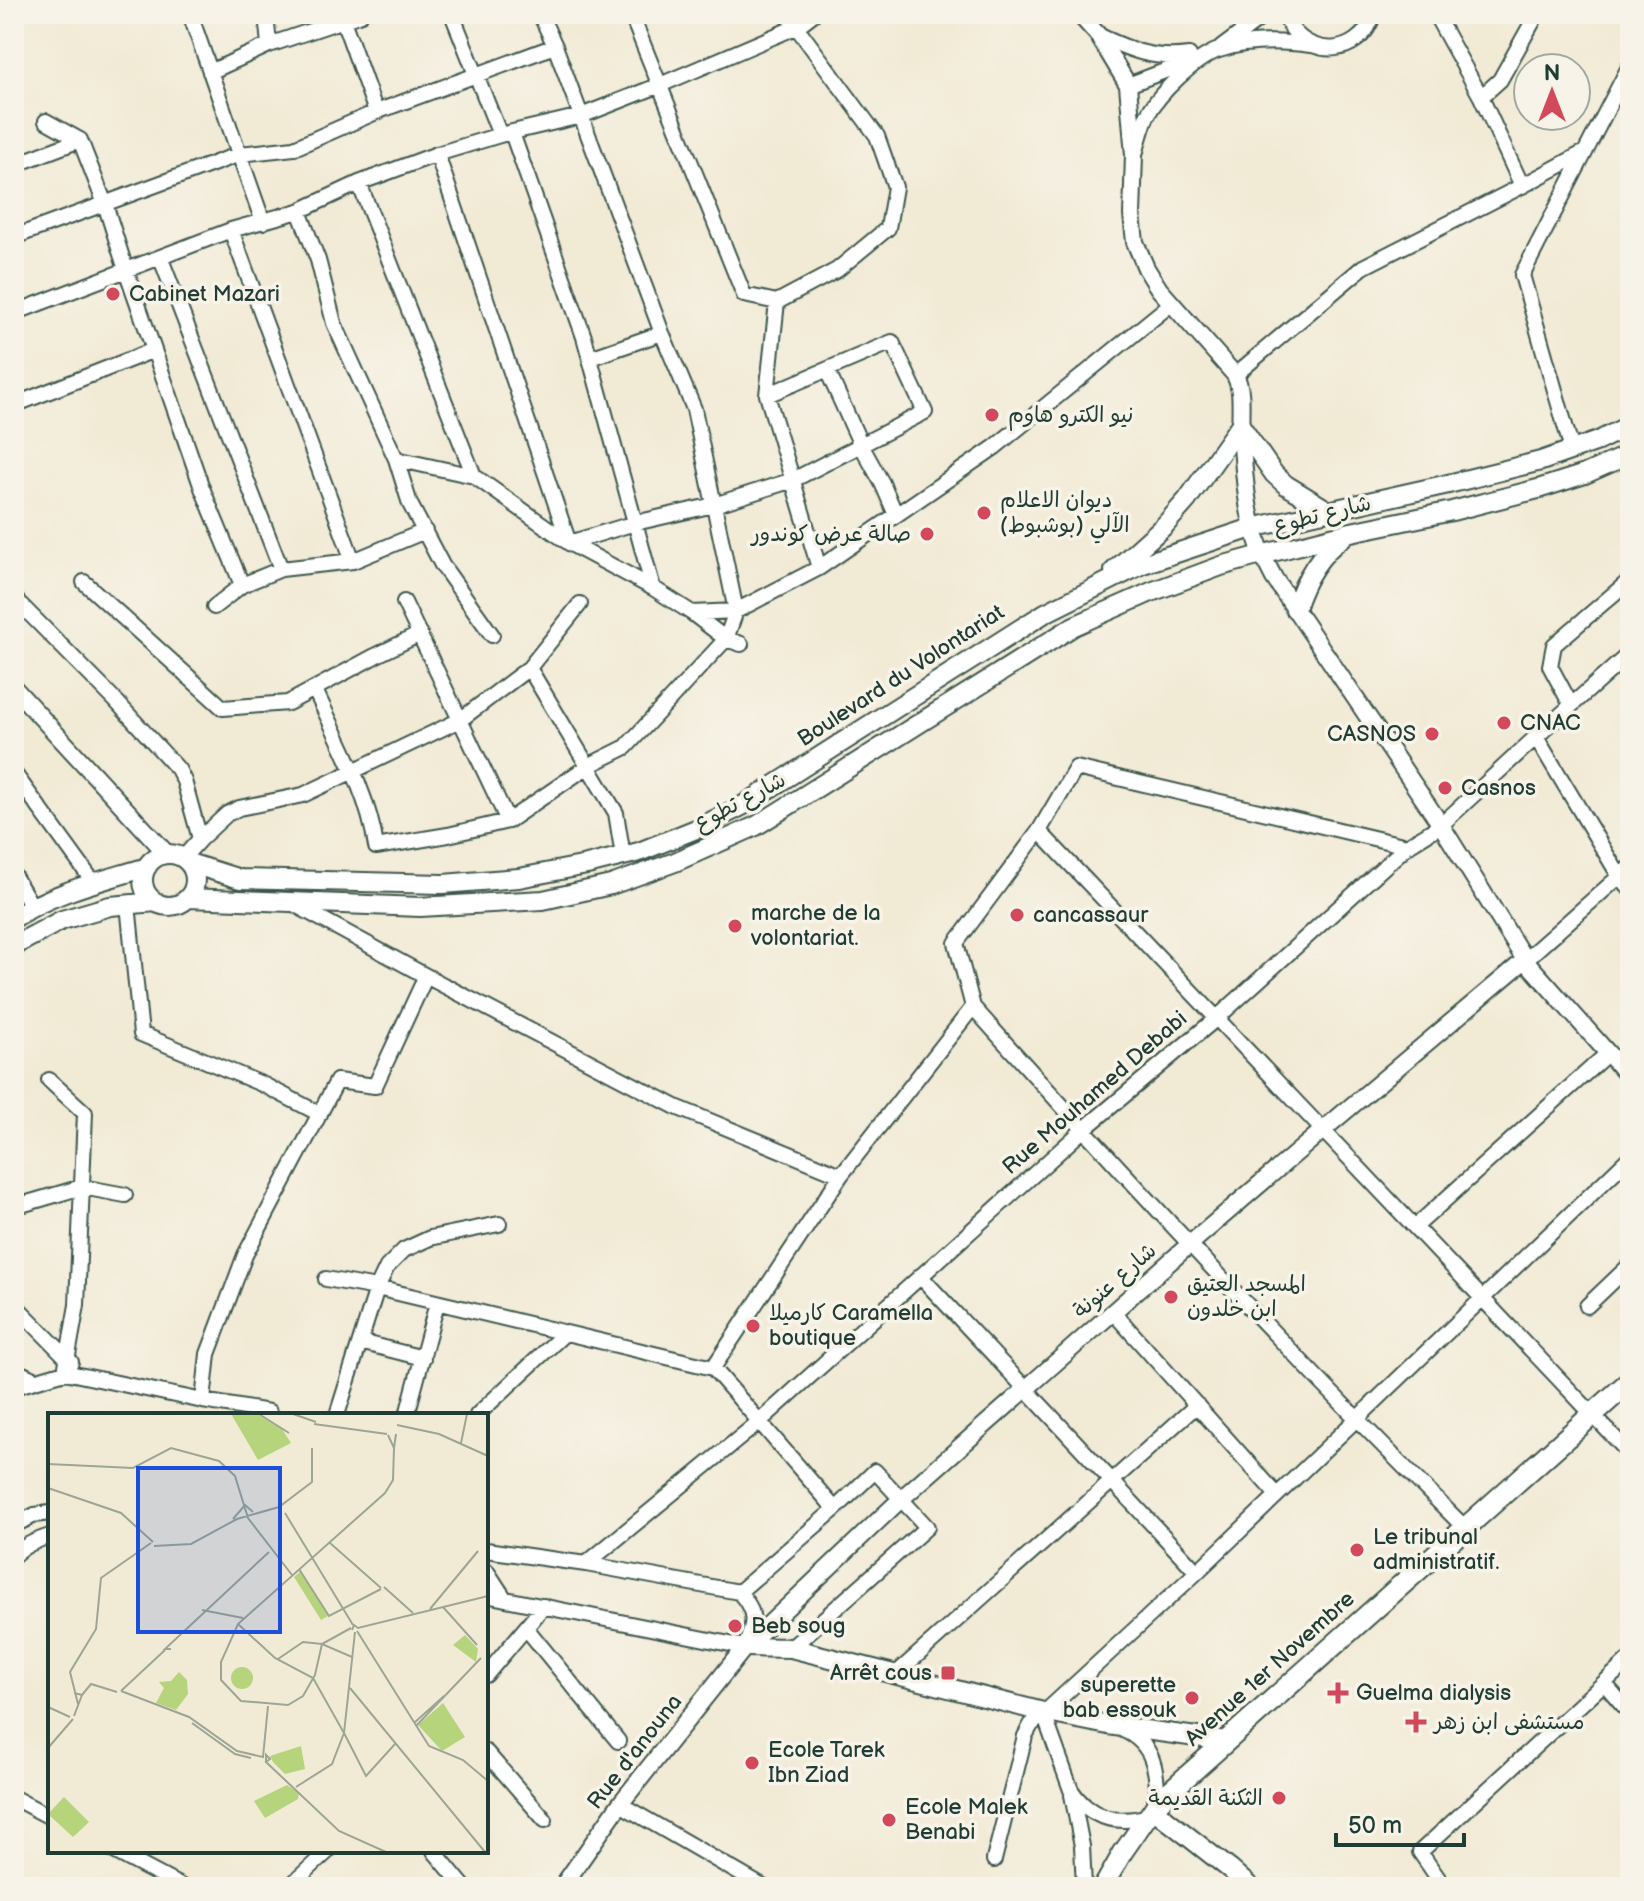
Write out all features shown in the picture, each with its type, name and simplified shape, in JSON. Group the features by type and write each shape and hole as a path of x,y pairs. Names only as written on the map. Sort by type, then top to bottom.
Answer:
{"main road":[{"path":"1096,586 1147,542 1187,500 1240,425 1274,474 1327,510"},
{"name":"Boulevard du Volontariat","path":"180,858 240,879 443,884 519,878 639,852 742,806 1045,613 1143,564 1252,528 1541,461 1598,441 1630,425"},
{"name":"شارع تطوع","path":"188,898 420,907 543,900 611,885 675,862 756,826 1074,626 1151,592 1261,555 1452,511 1561,482 1630,454"},
{"path":"1444,485 1452,511"},
{"path":"1295,609 1304,583 1319,560 1351,532"},
{"path":"14,918 32,906 147,867 159,856 180,858 195,877 188,898 172,906 156,902 110,906 62,920 14,948"},
{"path":"147,867 145,890 156,902"},
{"name":"Avenue 1er Novembre","path":"1153,1809 1630,1381"},
{"path":"745,1647 791,1648 1043,1712 1108,1725 1226,1741"},
{"path":"1103,1887 1153,1809 1250,1887"}],"street":[{"path":"190,14 263,222"},
{"path":"266,14 269,45"},
{"path":"210,72 269,45 343,17 361,14"},
{"path":"452,14 476,75 506,134 584,337 653,588"},
{"path":"315,690 353,772 374,829 376,847 448,835 508,821 588,766 626,747 726,639 736,611 694,409 540,14"},
{"path":"631,14 744,295 777,302 837,270 888,228 895,187 877,136 791,20"},
{"path":"14,313 231,230 299,211 359,183 437,154 581,116 660,85 791,20 813,14"},
{"path":"1079,14 1098,35 1128,85 1134,155 1132,215 1135,242 1146,268 1159,289 1235,375 1240,392 1246,494 1261,555 1441,825 1525,960 1630,1078"},
{"path":"1134,155 1146,118 1157,99 1184,72 1266,14"},
{"path":"1285,14 1297,36 1311,45"},
{"path":"1098,35 1150,56 1174,57 1273,41 1327,49 1355,41 1367,30 1374,14"},
{"path":"1435,14 1481,97 1522,186"},
{"path":"1481,97 1500,80 1537,14"},
{"path":"343,17 376,112"},
{"path":"14,237 240,154 294,148 376,112 555,46"},
{"path":"1128,85 1217,51"},
{"path":"1572,450 1522,275 1630,65"},
{"path":"46,121 80,140 105,204 202,488 242,585"},
{"path":"14,165 80,140"},
{"path":"1235,375 1363,267 1585,152"},
{"path":"437,154 569,543"},
{"path":"359,183 474,476"},
{"path":"299,211 318,260 334,323 396,459 410,504 442,565 492,635"},
{"path":"231,230 353,561"},
{"path":"161,259 281,569"},
{"path":"777,302 767,395 819,568"},
{"path":"692,613 736,611 819,568 995,447 1172,303"},
{"path":"590,358 662,333"},
{"path":"569,543 635,523 714,505 793,480 925,412 892,342 767,395"},
{"path":"14,405 154,350"},
{"path":"827,370 896,515"},
{"path":"396,459 474,476 569,543 653,588 726,639 741,644"},
{"path":"214,607 242,585 281,569 353,561 425,531"},
{"path":"1571,705 1550,666 1554,645 1630,580"},
{"path":"84,582 223,708 288,703 420,634"},
{"path":"14,598 178,769 200,839"},
{"path":"404,602 508,821"},
{"path":"14,688 180,858 227,814 239,808 303,795 460,720 529,668 580,604"},
{"name":"Rue Mouhamed Debabi","path":"586,1564 759,1422 1083,1130 1218,1017 1407,846 1441,825 1630,653"},
{"path":"529,668 616,813 623,856"},
{"path":"1536,737 1625,872 1630,889"},
{"path":"1407,846 1076,768 1039,831 956,943 973,1007 1083,1130 1355,1419 1464,1527"},
{"path":"14,773 94,883"},
{"path":"1039,831 1630,1454"},
{"path":"1525,960 1625,872"},
{"path":"14,876 32,906"},
{"path":"291,903 676,1107 841,1175"},
{"path":"128,904 141,1034 264,1085 320,1114"},
{"name":"شارع عنونة","path":"745,1647 901,1499 1190,1244 1525,960"},
{"path":"203,1401 208,1354 245,1255 337,1081 375,1086 426,976"},
{"path":"713,1368 841,1175 973,1007"},
{"path":"1415,1227 1608,1053"},
{"path":"49,1080 85,1113 77,1305 66,1364"},
{"path":"994,1860 1025,1736 1031,1725 1197,1572 1630,1157"},
{"path":"14,1207 82,1187 125,1195"},
{"path":"338,1413 377,1288 387,1267 404,1250 430,1238 499,1224"},
{"path":"1587,1306 1630,1265"},
{"path":"920,1276 1197,1572"},
{"path":"326,1279 377,1288 713,1368 835,1509"},
{"path":"408,1413 437,1303"},
{"path":"14,1304 66,1364 81,1376 269,1412"},
{"path":"1113,1312 1277,1495"},
{"path":"479,1413 565,1333"},
{"path":"360,1342 423,1358"},
{"path":"14,1387 36,1380 66,1364"},
{"path":"14,1370 36,1380"},
{"path":"895,1675 1197,1405"},
{"path":"739,1592 875,1471 927,1527 791,1648"},
{"path":"14,1525 35,1515 48,1513"},
{"path":"14,1555 36,1540 48,1537"},
{"path":"488,1550 586,1564 739,1592 748,1602 753,1615 752,1629 745,1647 488,1595"},
{"path":"488,1573 505,1599"},
{"path":"488,1673 544,1606"},
{"path":"526,1628 618,1741"},
{"name":"Rue d'anouna","path":"562,1887 620,1804 745,1647"},
{"path":"1444,1887 1420,1852 1630,1659"},
{"path":"1604,1683 1630,1713"},
{"path":"1043,1712 1071,1790 1082,1846 1084,1887"},
{"path":"1071,1790 1087,1809 1107,1819 1134,1820 1153,1809 1157,1781 1152,1756 1132,1734 1108,1725"},
{"path":"488,1754 545,1820"},
{"path":"14,1798 48,1816"},
{"path":"620,1804 763,1887"},
{"path":"118,1853 182,1887"},
{"path":"289,1887 326,1853"},
{"path":"436,1853 464,1887"}],"place":[{"name":"Cabinet Mazari","path":"113,294"},
{"name":"نيو الكترو هاوم","path":"992,415"},
{"name":"ديوان الاعلام الآلي (بوشبوط)","path":"984,513"},
{"name":"صالة عرض كوندور","path":"927,534"},
{"name":"CNAC","path":"1504,723"},
{"name":"CASNOS","path":"1432,734"},
{"name":"Casnos","path":"1445,788"},
{"name":"cancassaur","path":"1017,915"},
{"name":"marche de la volontariat.","path":"735,926"},
{"name":"المسجد العتيق ابن خلدون","path":"1171,1297"},
{"name":"كارميلا Caramella boutique","path":"753,1326"},
{"name":"Le tribunal administratif.","path":"1357,1550"},
{"name":"Beb soug","path":"735,1626"},
{"name":"Arrêt cous","path":"948,1673"},
{"name":"Guelma dialysis","path":"1338,1693"},
{"name":"superette bab essouk","path":"1192,1698"},
{"name":"مستشفى ابن زهر","path":"1416,1722"},
{"name":"Ecole Tarek Ibn Ziad","path":"752,1763"},
{"name":"الثكنة القديمة","path":"1279,1798"},
{"name":"Ecole Malek Benabi","path":"889,1820"}]}
